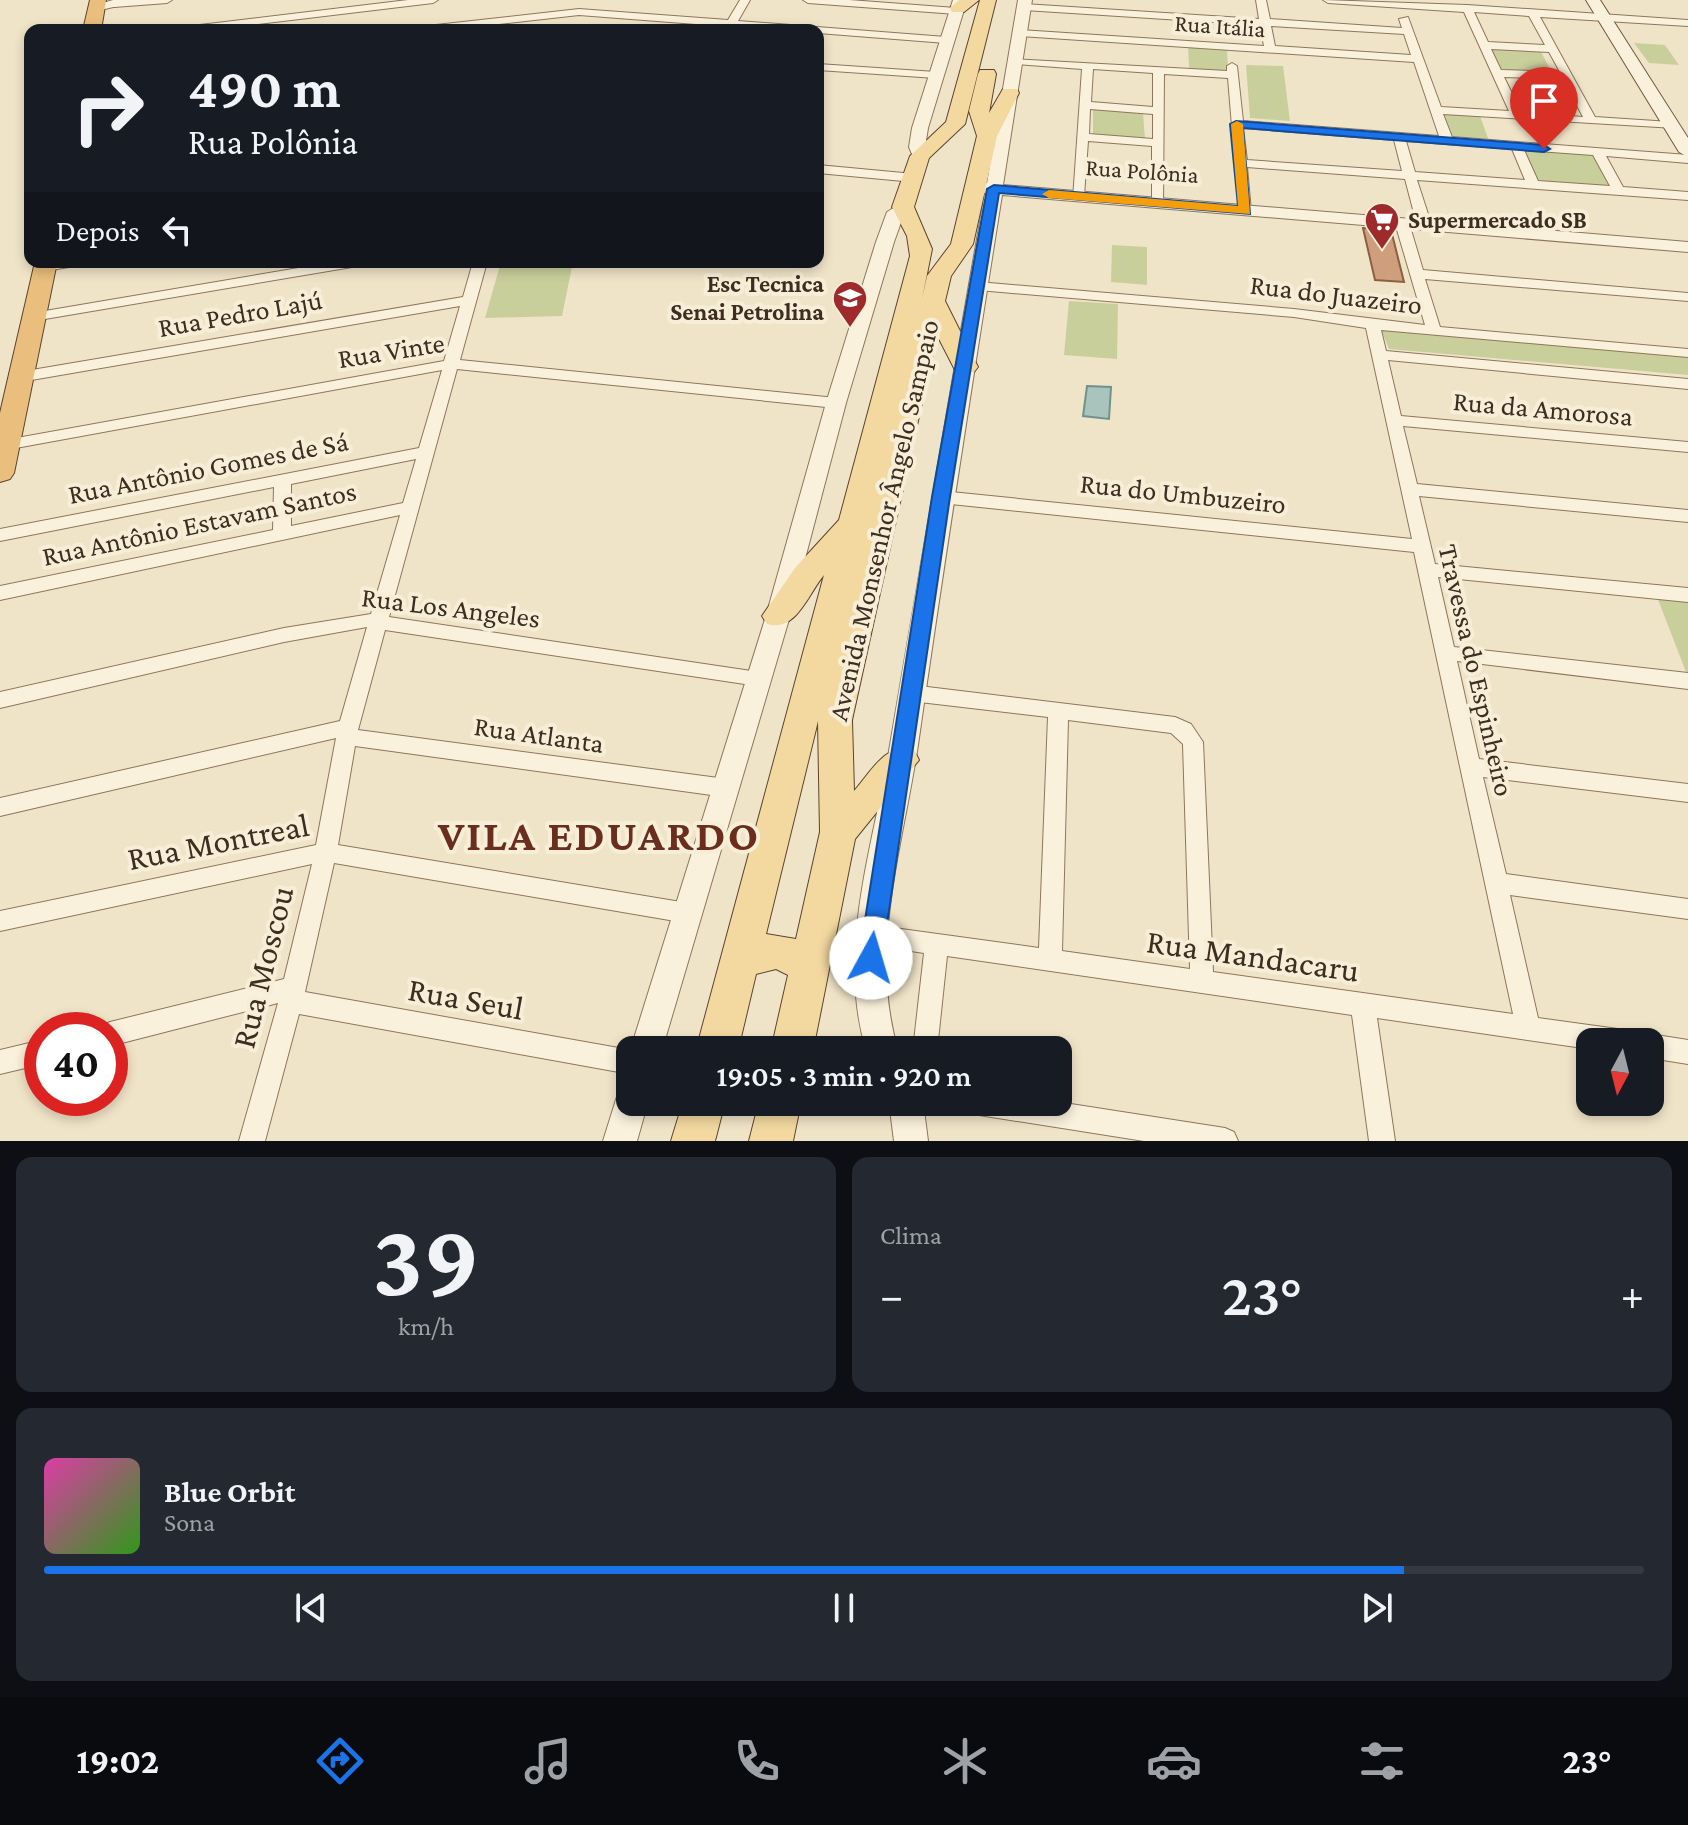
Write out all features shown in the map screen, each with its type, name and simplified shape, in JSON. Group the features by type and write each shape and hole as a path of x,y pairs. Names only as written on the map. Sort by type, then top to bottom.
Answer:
{"highway":[{"path":"94,24 102,4"},
{"path":"0,473 45,268"}],"main road":[{"name":"Avenida Monsenhor Ângelo Sampaio","path":"721,1036 921,256 922,246 909,216 914,178 925,150 955,124 988,0"},
{"path":"1593,0 1677,128 1688,152"},
{"name":"Avenida Monsenhor Ângelo Sampaio","path":"795,1036 838,832 835,720 939,276 962,244 966,223 985,185 985,144 979,107 1017,2"},
{"path":"925,150 962,141 985,144 1010,93"},
{"path":"909,216 939,231 966,223"},
{"path":"933,301 965,367"},
{"path":"778,616 806,576 853,523"},
{"path":"838,832 902,760"},
{"path":"741,962 759,952 778,950 809,968"},
{"path":"693,1141 700,1116"},
{"path":"771,1141 777,1116"}],"street":[{"path":"102,4 137,0"},
{"path":"102,4 167,0"},
{"path":"300,0 307,15 307,24"},
{"path":"233,24 433,0"},
{"path":"579,12 588,0"},
{"path":"733,21 745,0"},
{"path":"808,0 961,5"},
{"path":"1261,0 1270,50"},
{"path":"1328,0 1688,23"},
{"path":"1017,2 1102,12 1407,31"},
{"name":"Avenida Monsenhor Ângelo Sampaio","path":"879,1036 869,996 872,935 902,760 941,497 978,286 985,185 1010,93 1020,33 1017,2"},
{"path":"1400,4 1447,141"},
{"name":"Avenida Monsenhor Ângelo Sampaio","path":"925,150 917,139 946,40 961,5"},
{"path":"1467,8 1516,115"},
{"path":"452,24 513,13 579,12 767,24"},
{"path":"1102,12 1102,39"},
{"path":"513,13 516,24"},
{"path":"1533,13 1591,120"},
{"path":"824,29 946,40"},
{"name":"Rua Itália","path":"1020,33 1417,59"},
{"path":"1191,45 1195,73"},
{"path":"1484,45 1552,49"},
{"path":"1229,47 1245,206"},
{"path":"1015,61 1233,75"},
{"path":"1078,193 1088,66"},
{"path":"824,67 936,75"},
{"path":"1158,200 1159,71"},
{"path":"1496,73 1567,76"},
{"path":"1086,105 1158,111"},
{"path":"1436,110 1677,128"},
{"path":"1236,124 1688,159"},
{"path":"1084,137 1159,143"},
{"path":"1399,138 1422,217"},
{"path":"1517,147 1533,185"},
{"path":"1598,153 1619,191"},
{"path":"1241,163 1688,196"},
{"path":"824,170 914,178"},
{"name":"Rua Polônia","path":"985,185 1688,240"},
{"name":"Rua Polônia","path":"1245,206 1402,223 1688,247"},
{"name":"Avenida Monsenhor Ângelo Sampaio","path":"650,1036 778,616 836,403 885,242 896,212 909,216"},
{"path":"1402,223 1434,331"},
{"path":"33,317 306,268"},
{"name":"Rua Moscou","path":"252,1141 326,852 347,732 478,268"},
{"path":"1419,274 1688,297"},
{"name":"Rua do Juazeiro","path":"978,286 1294,313 1373,325 1688,353"},
{"name":"Rua Pedro Lajú","path":"20,377 469,300"},
{"name":"Travessa do Espinheiro","path":"1373,325 1528,1026"},
{"name":"Rua do Juazeiro","path":"1381,355 1688,384"},
{"name":"Rua Vinte","path":"5,445 451,364 836,403"},
{"name":"Rua da Amorosa","path":"1394,420 1688,447"},
{"name":"Rua Antônio Gomes de Sá","path":"0,535 426,452"},
{"path":"282,533 283,478"},
{"path":"1409,489 1688,516"},
{"name":"Rua do Umbuzeiro","path":"941,497 1420,546"},
{"name":"Rua Antônio Estavam Santos","path":"0,593 410,507"},
{"path":"1426,569 1688,595"},
{"name":"Rua Los Angeles","path":"0,700 330,625 378,621 758,679"},
{"path":"1446,653 1688,681"},
{"path":"911,693 1175,725 1184,730 1193,742 1202,983"},
{"path":"1050,961 1058,711"},
{"name":"Rua Atlanta","path":"0,807 347,732 726,788"},
{"path":"1472,767 1688,793"},
{"name":"Rua Montreal","path":"0,921 326,852 687,913"},
{"path":"1496,883 1688,909"},
{"name":"Rua Mandacaru","path":"872,935 1576,1034"},
{"path":"927,1036 937,944"},
{"name":"Rua Seul","path":"128,1030 292,994 616,1059"},
{"path":"1363,1004 1382,1141"},
{"path":"1664,1048 1688,1052"},
{"path":"0,1062 24,1056"},
{"path":"620,1141 627,1116"},
{"path":"909,1116 911,1141"},
{"path":"1067,1116 1225,1141"}],"green space":[{"path":"1634,43 1665,45 1679,65 1649,63"},
{"path":"1188,45 1227,48 1228,71 1189,68"},
{"path":"1484,47 1540,50 1552,73 1496,70"},
{"path":"1246,65 1283,66 1290,121 1250,118"},
{"path":"1093,108 1143,113 1145,139 1093,136"},
{"path":"1442,111 1479,113 1489,141 1452,138"},
{"path":"1519,148 1597,154 1614,186 1535,180"},
{"path":"1112,245 1147,247 1147,285 1111,282"},
{"path":"499,268 572,268 562,316 485,318"},
{"path":"1069,301 1118,304 1117,359 1064,355"},
{"path":"1380,327 1688,354 1688,375 1389,349"},
{"path":"1657,597 1688,600 1688,673 1686,672"}],"water":[{"path":"1087,386 1111,387 1109,419 1083,416"}],"building":[{"name":"Supermercado SB","path":"1363,228 1391,230 1404,282 1375,280"}],"slow traffic":[{"path":"1049,194 1245,211 1237,124"}],"place":[{"name":"Supermercado SB","path":"1382,251"},
{"name":"Esc Tecnica Senai Petrolina","path":"850,329"}],"district":[{"name":"VILA EDUARDO","path":"599,835"}],"route":[{"path":"871,958 872,935 902,760 941,497 994,189 1245,211 1236,124 1544,149"}]}
